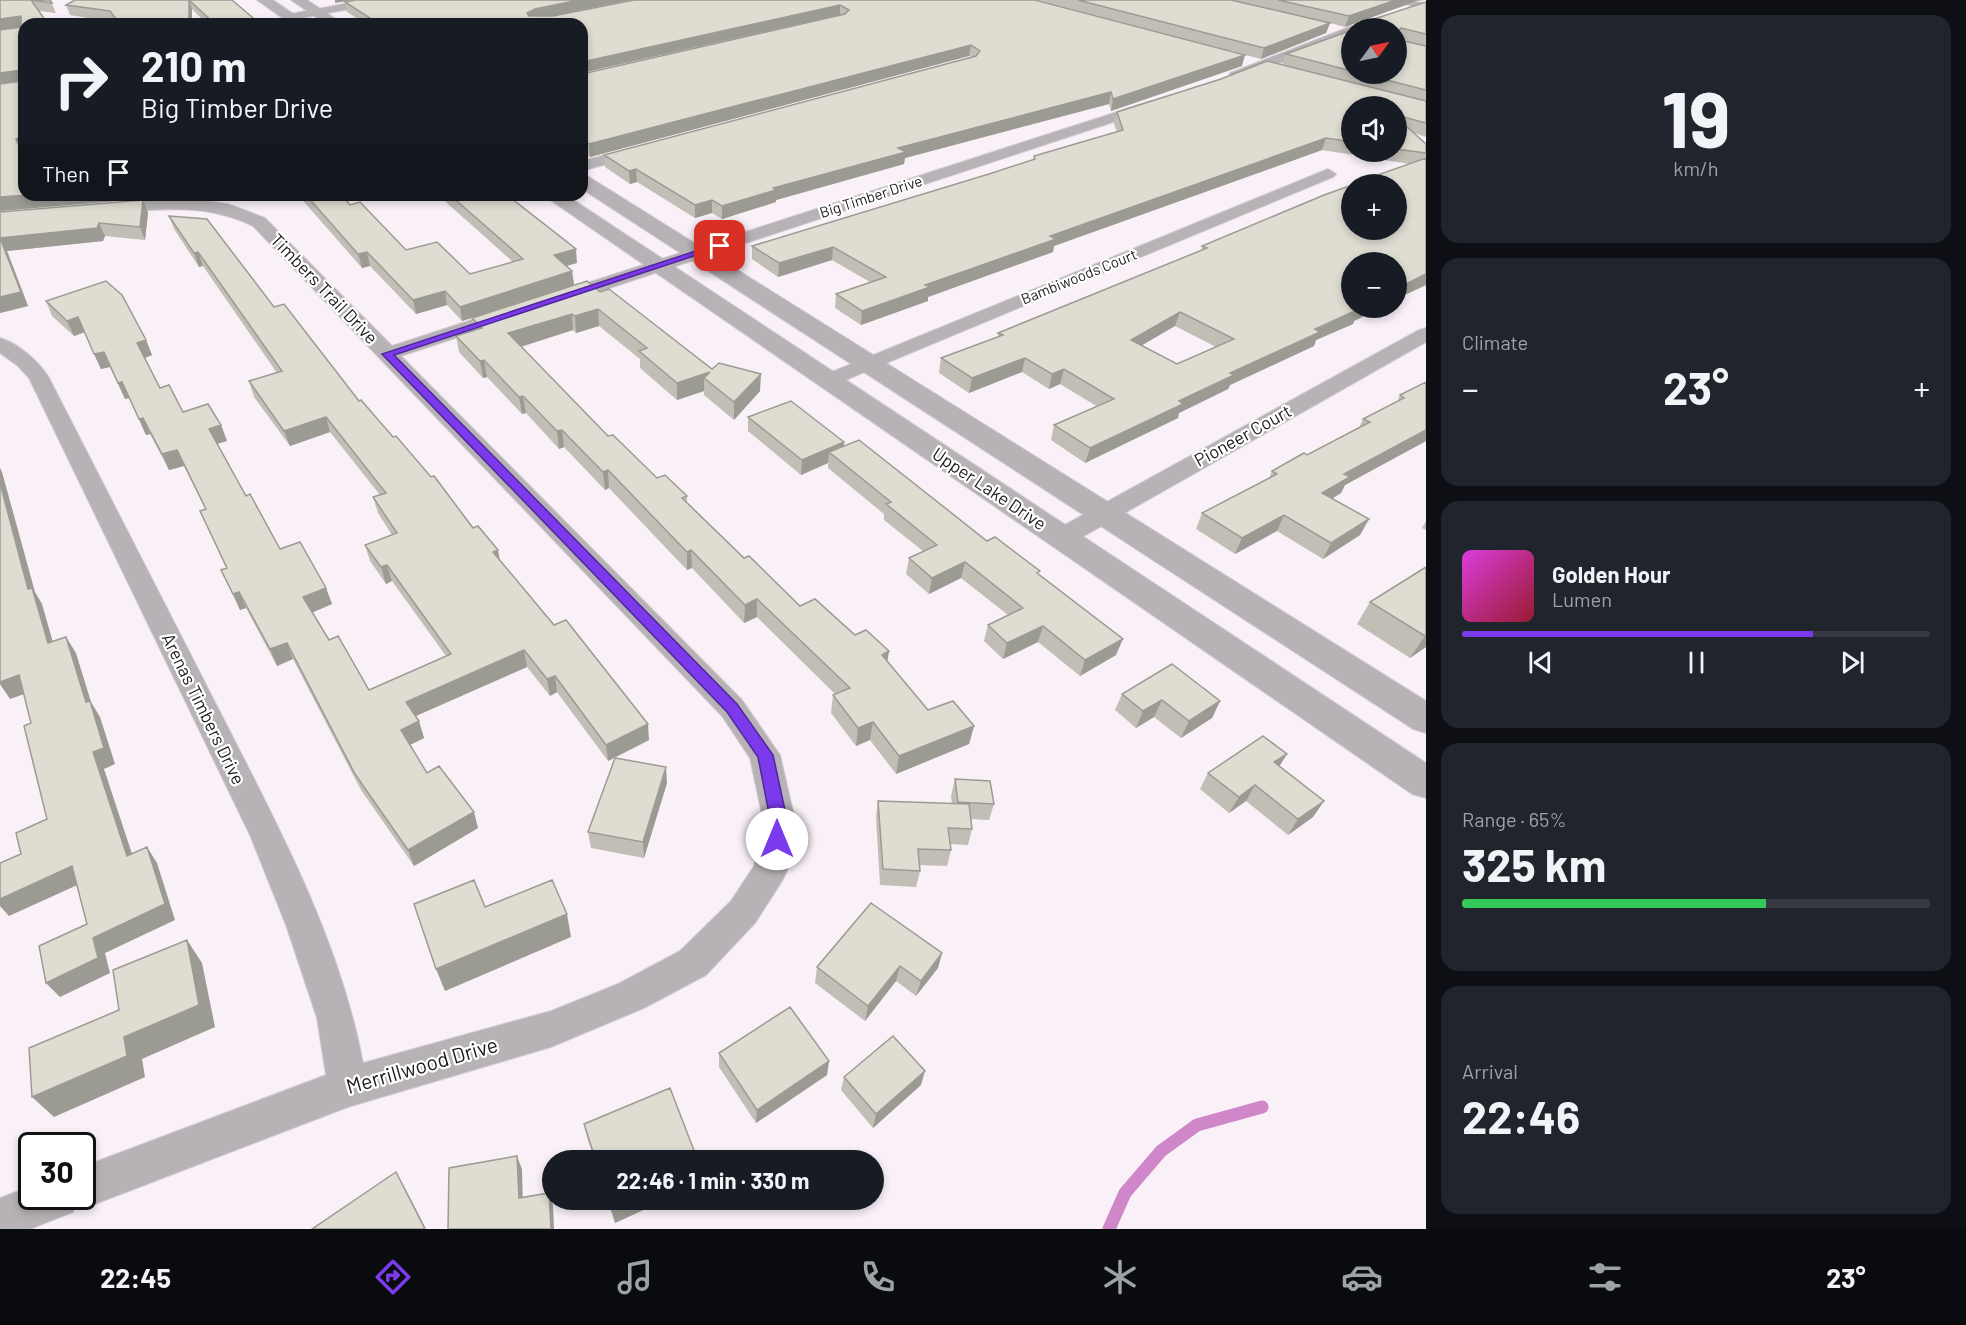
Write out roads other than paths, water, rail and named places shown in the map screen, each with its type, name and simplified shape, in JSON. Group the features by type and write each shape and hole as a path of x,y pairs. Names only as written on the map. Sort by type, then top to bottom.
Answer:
{"street":[{"path":"264,0 292,18"},
{"path":"298,0 326,18"},
{"path":"300,18 317,12 383,0"},
{"path":"1399,0 1425,6"},
{"path":"1401,13 1425,6"},
{"path":"1322,27 1341,29"},
{"path":"1222,81 1341,35"},
{"path":"1240,60 1284,72"},
{"name":"Big Timber Drive","path":"544,303 1167,99"},
{"path":"588,164 650,147"},
{"name":"Bambiwoods Court","path":"829,380 1328,174"},
{"path":"588,185 1426,719"},
{"name":"Timbers Trail Drive","path":"94,210 177,201"},
{"name":"Timbers Trail Drive","path":"202,201 243,213 259,222 732,708 765,755 780,824 770,871 742,912"},
{"name":"Upper Lake Drive","path":"562,201 1061,538 1424,779"},
{"path":"388,354 522,310"},
{"name":"Pioneer Court","path":"1061,538 1426,334"},
{"name":"Arenas Timbers Drive","path":"7,348 38,376 266,835 304,925 336,1018 348,1087"},
{"name":"Merrillwood Drive","path":"96,1183 348,1087 551,1029 631,996 693,963 742,912"},
{"path":"0,1219 24,1210"}],"waterway":[{"path":"1109,1229 1125,1193 1161,1151 1197,1125 1262,1107"}]}
